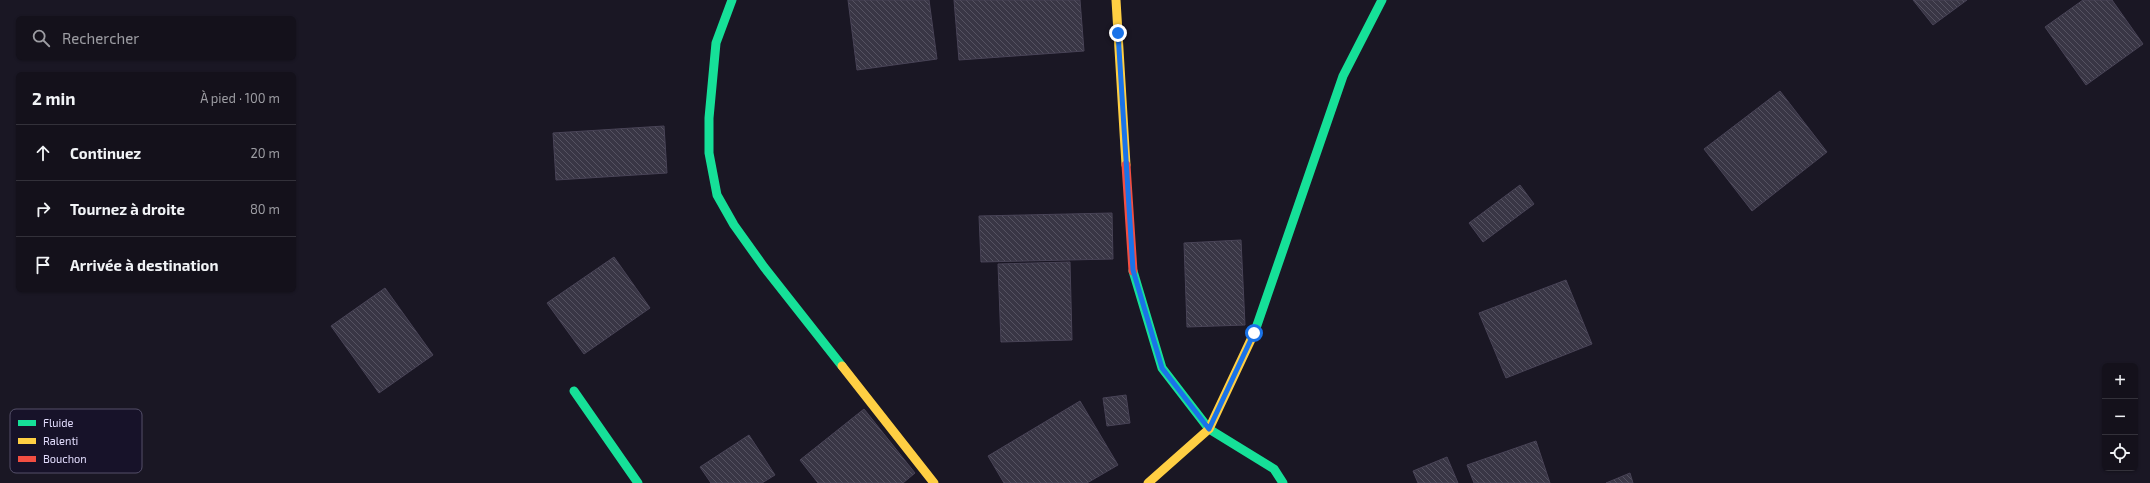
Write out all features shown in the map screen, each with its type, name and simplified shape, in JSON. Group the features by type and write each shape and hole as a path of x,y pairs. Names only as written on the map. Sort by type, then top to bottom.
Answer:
{"street":[{"path":"732,0 716,43 709,118 709,153 717,195 734,225 764,267 934,483"},
{"path":"1116,0 1133,270 1162,368 1209,429 1274,469 1283,483"},
{"path":"1148,483 1209,429 1254,333 1343,76 1382,0"},
{"path":"574,392 638,483"}],"building":[{"path":"848,0 929,0 937,59 857,70"},
{"path":"954,0 1080,0 1084,51 959,60"},
{"path":"1913,0 1967,0 1933,25"},
{"path":"2083,0 2112,0 2143,44 2086,85 2045,27"},
{"path":"1780,91 1827,152 1752,211 1704,149"},
{"path":"664,126 667,173 556,180 553,133"},
{"path":"1520,185 1534,204 1483,242 1469,223"},
{"path":"1112,213 1113,259 981,262 979,216"},
{"path":"1241,240 1245,325 1187,327 1184,243"},
{"path":"614,257 650,308 584,354 547,303"},
{"path":"1070,262 1072,340 1001,342 998,264"},
{"path":"1566,280 1592,344 1506,378 1479,313"},
{"path":"385,288 433,355 379,393 331,326"},
{"path":"1126,395 1130,423 1107,426 1103,398"},
{"path":"1080,401 1118,465 1087,483 1004,483 988,456"},
{"path":"864,409 915,473 903,483 818,483 800,460"},
{"path":"749,435 775,475 762,483 711,483 700,467"},
{"path":"1536,441 1550,483 1474,483 1467,465"},
{"path":"1447,457 1458,483 1418,483 1413,471"},
{"path":"1630,473 1633,483 1606,483"}],"traffic: fast":[{"path":"732,0 716,43 709,118 709,153 717,195 734,225 764,267 842,366"},
{"path":"1255,331 1343,76 1382,0"},
{"path":"1133,271 1162,368 1209,429 1274,469 1283,483"},
{"path":"574,391 638,483"}],"traffic: slow":[{"path":"1116,0 1126,165"},
{"path":"1148,483 1209,429 1255,331"},
{"path":"842,366 934,483"}],"traffic: jam":[{"path":"1126,165 1133,271"}],"route":[{"path":"1118,33 1133,270 1162,368 1209,429 1254,333"}]}
